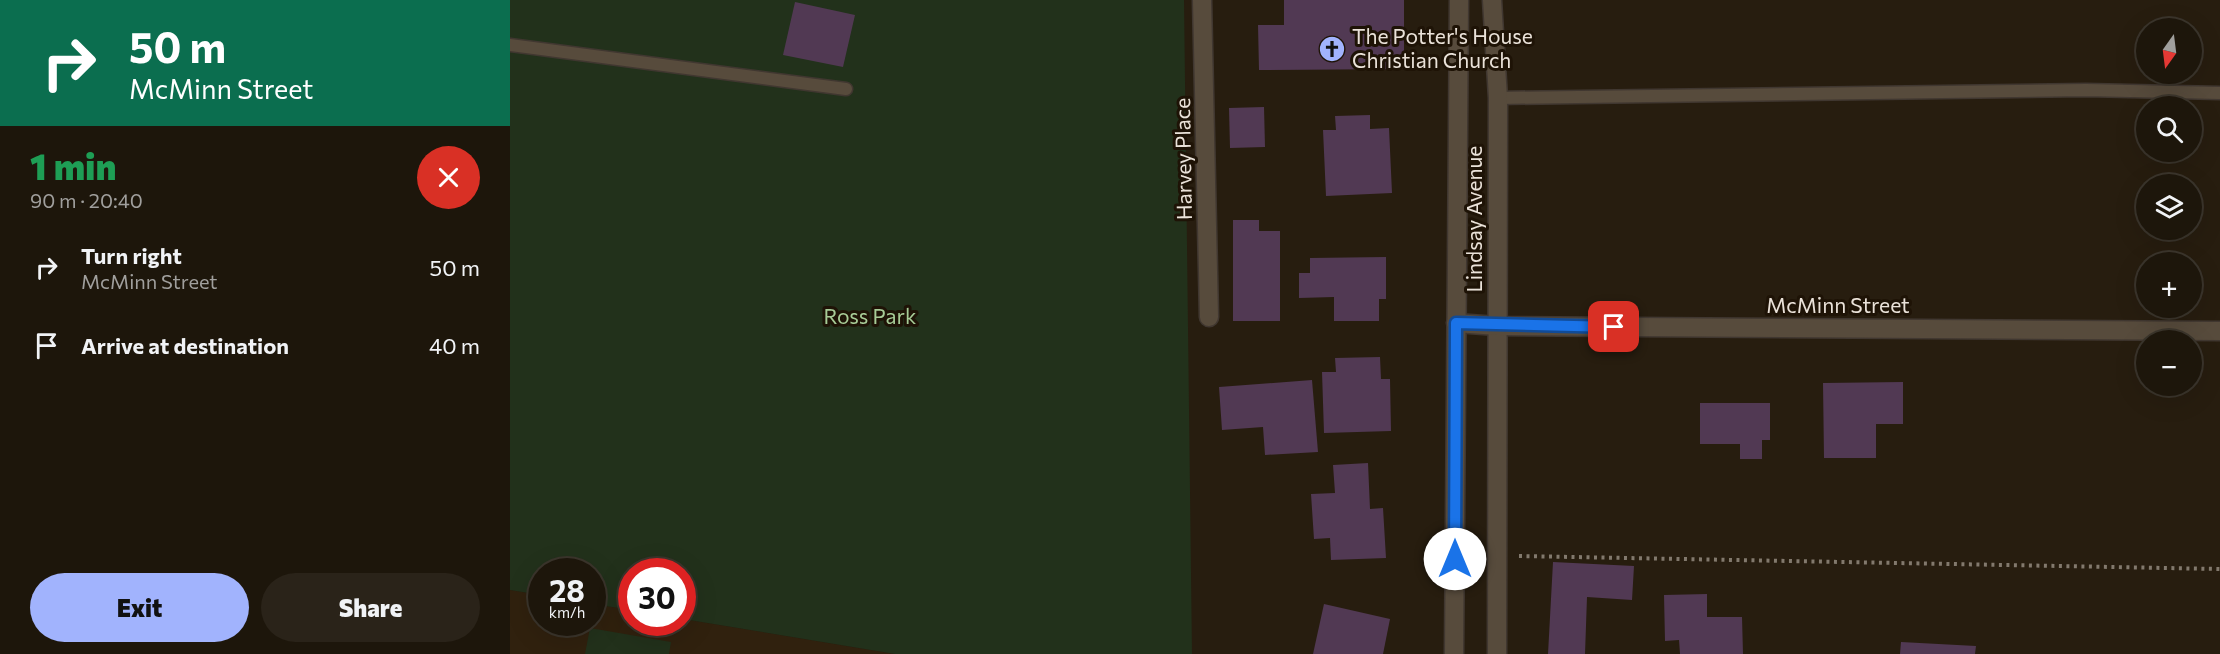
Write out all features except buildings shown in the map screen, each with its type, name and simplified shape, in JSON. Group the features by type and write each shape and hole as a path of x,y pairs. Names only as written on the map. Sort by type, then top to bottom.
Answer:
{"street":[{"name":"Harvey Place","path":"1202,0 1209,317"},
{"name":"Lindsay Avenue","path":"1454,654 1459,0"},
{"name":"Lindsay Avenue","path":"1492,0 1498,98 1497,654"},
{"name":"McMinn Street","path":"1456,323 1497,326 2220,331"}],"lane":[{"path":"510,45 846,89"},
{"path":"1498,98 2086,90 2220,93"}],"path":[{"path":"1498,556 2220,569"}],"shaded area":[{"path":"510,590 528,593 528,636 606,636 606,606 618,608 618,636 696,636 696,621 895,654 510,654"}],"green space":[{"name":"Ross Park","path":"510,0 1184,0 1192,654 895,654 696,621 696,558 618,558 618,608 606,606 606,558 528,558 528,593 510,590"},
{"path":"606,631 618,633 618,636 636,636 671,642 669,654 585,654 588,636 606,636"}],"place":[{"name":"The Potter's House Christian Church","path":"1332,49"}],"route":[{"path":"1455,559 1456,323 1497,326 1614,327"}]}
